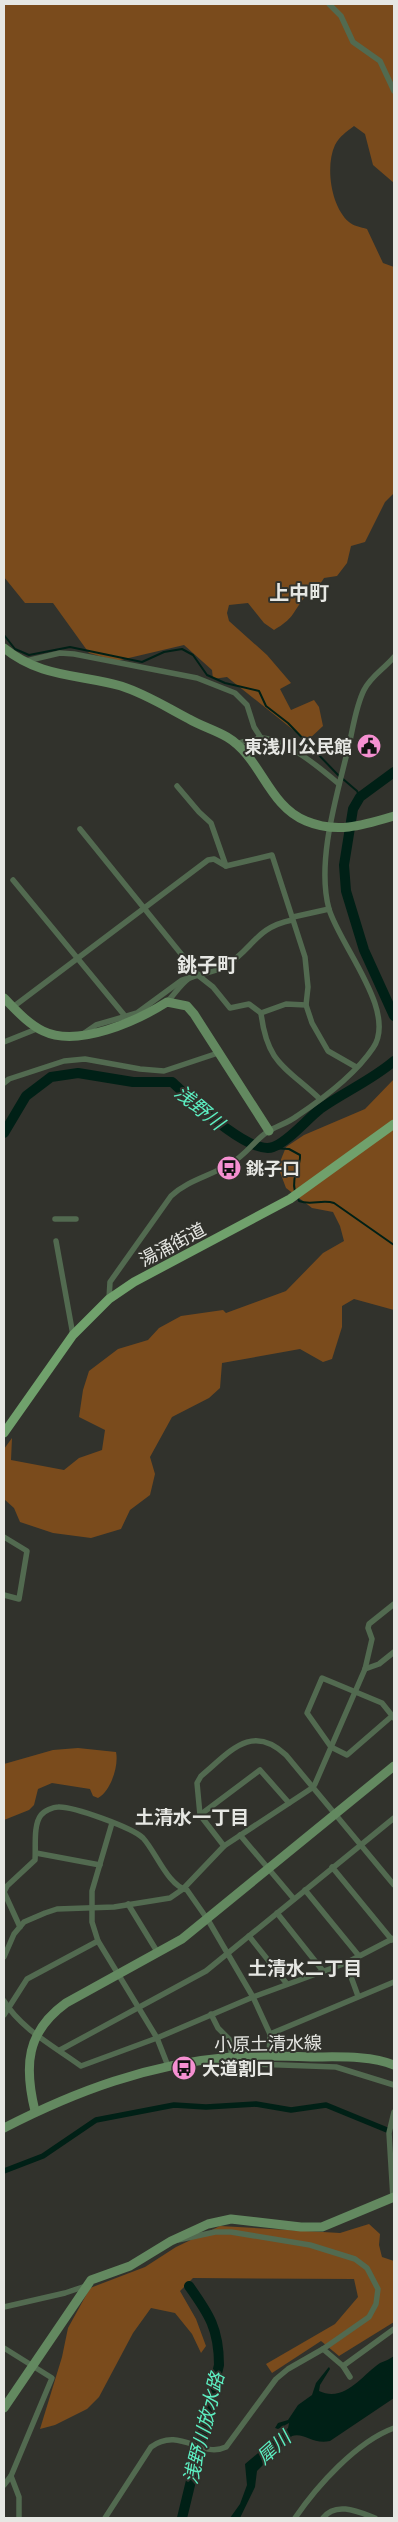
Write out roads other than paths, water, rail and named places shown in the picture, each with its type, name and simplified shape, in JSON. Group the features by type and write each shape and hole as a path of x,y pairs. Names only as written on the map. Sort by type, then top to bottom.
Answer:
{"main road":[{"name":"湯涌街道","path":"4,1433 73,1335 109,1299 134,1282 290,1199 394,1124"}],"street":[{"path":"329,4 341,16 353,42 380,61 394,91"},
{"path":"4,648 24,662 46,672 120,686 145,695 227,737 246,753 280,802 305,821 330,828 346,829 394,817"},
{"path":"24,662 60,653 74,654 197,678 238,694 247,705 254,727 261,738 298,754 339,782"},
{"path":"109,1299 110,1282 171,1196 181,1186 225,1167 244,1156 266,1134 296,1117 320,1100 356,1067 377,1040 380,1025 379,1015 369,989 345,946 329,909 326,863 330,828 339,782 360,700 374,675 389,664 394,657"},
{"path":"389,664 394,668"},
{"path":"234,744 261,738"},
{"path":"177,786 211,823 226,866"},
{"path":"80,829 142,908 199,976 212,987 230,1008 249,1004 261,1013 264,1037 271,1052 297,1082 320,1100"},
{"path":"13,1007 208,860 214,859 226,866 272,855 305,957 308,987 306,1005 312,1023 328,1051 356,1067"},
{"path":"12,880 125,1016"},
{"path":"81,1035 96,1025 137,1013 182,980 224,968 241,955 262,931 293,918 329,909"},
{"path":"4,998 39,1028 58,1036 81,1035 110,1029 141,1018 167,1002 189,978"},
{"path":"167,1002 186,1006 190,1010 266,1134"},
{"path":"261,1013 286,1004 306,1005"},
{"path":"4,1042 39,1028"},
{"path":"4,1083 9,1079 64,1061 85,1059 140,1069 164,1070 218,1053"},
{"path":"55,1219 76,1219"},
{"path":"56,1241 73,1335"},
{"path":"4,1537 27,1551 19,1599 4,1595"},
{"path":"4,1957 24,1922 57,1909 91,1910 170,1898 183,1889 224,1846 312,1788 316,1784 365,1669 372,1636 368,1628 369,1624 394,1604"},
{"path":"365,1669 379,1664 394,1652"},
{"path":"322,1678 355,1692 382,1703 393,1717 347,1754 331,1747 307,1713 322,1678"},
{"path":"224,1846 200,1815 197,1782 201,1776 239,1744 247,1740 266,1741 277,1746 394,1885"},
{"path":"35,2111 29,2057 37,2034 53,2013 182,1939 208,1920 394,1766"},
{"path":"200,1815 260,1770 289,1803"},
{"path":"20,1927 4,1892 7,1886 35,1860 37,1824 44,1812 57,1807 72,1809 142,1836 176,1885 186,1890 208,1920 253,1996 270,2034 269,2056"},
{"path":"60,2050 206,1971 394,1818"},
{"path":"112,1823 92,1891 92,1922 98,1941 120,1974 157,2038 168,2066"},
{"path":"240,1835 294,1899"},
{"path":"36,1853 100,1865"},
{"path":"4,2001 8,2008 37,2034 81,2066 157,2038 253,1996 346,1963 393,1939 332,1867"},
{"path":"305,1890 359,1956"},
{"path":"128,1904 158,1953"},
{"path":"277,1913 323,1971"},
{"path":"249,1936 287,1984"},
{"path":"4,2015 27,1979 98,1941"},
{"path":"346,1963 358,1996"},
{"path":"270,2034 394,1982"},
{"path":"211,2014 218,2028 229,2040 232,2057"},
{"name":"小原土清水線","path":"4,2128 35,2111 84,2090 168,2066 232,2057 269,2056 374,2059 394,2064"},
{"path":"211,2060 223,2063 336,2067 394,2085"},
{"path":"4,2408 91,2280 130,2266 172,2241 208,2224 231,2219 301,2227 322,2227 394,2198 389,2133 394,2112"},
{"path":"105,2518 151,2447 162,2440 189,2443 211,2450 219,2450 226,2447 276,2379 288,2369 323,2350 369,2317 376,2304 378,2289 367,2268 355,2259 332,2251 231,2232 215,2232 172,2241"},
{"path":"4,2307 65,2293 86,2286"},
{"path":"343,2366 394,2330"},
{"path":"4,2348 52,2378 11,2476 4,2485"},
{"path":"323,2350 343,2366 350,2376"},
{"path":"294,2518 345,2459 384,2431 394,2428"},
{"path":"11,2476 21,2505 19,2518"},
{"path":"323,2518 325,2515 341,2509 352,2510 375,2518"}],"water":[{"name":"犀川","path":"394,2356 394,2398 330,2441 324,2442 296,2435 292,2436 257,2471 255,2487 240,2518 230,2518 240,2504 247,2485 245,2464 288,2428 289,2423 278,2429 275,2428 278,2423 288,2420 298,2405 312,2395 316,2383 329,2367 330,2369 320,2385 319,2391 328,2394 345,2391 380,2363"}],"waterway":[{"path":"4,635 15,649 29,655 70,647 142,662 164,652 182,649 193,655 207,675 225,683 259,691 266,706 288,723 339,776"},
{"name":"浅野川","path":"394,772 360,797 353,809 344,865 346,891 364,950 394,1016"},
{"path":"343,779 357,791 360,797"},
{"name":"浅野川","path":"4,1133 26,1096 51,1077 78,1073 133,1082 172,1082 235,1135 250,1143 263,1147 273,1147 291,1136 320,1109 377,1074 394,1061"},
{"path":"271,1148 289,1149 300,1155 294,1181 295,1192"},
{"path":"297,1196 299,1201 303,1202 334,1203 394,1245"},
{"path":"4,2171 43,2156 96,2120 174,2105 206,2107 256,2104 291,2110 326,2105 387,2130"},
{"name":"浅野川放水路","path":"182,2518 219,2365 219,2352 212,2322 189,2286"}],"place":[{"name":"東浅川公民館","path":"369,746"},
{"name":"銚子口","path":"229,1168"},
{"name":"大道割口","path":"184,2068"}],"district":[{"name":"上中町","path":"299,592"},
{"name":"銚子町","path":"207,964"},
{"name":"土清水一丁目","path":"192,1816"},
{"name":"土清水二丁目","path":"305,1967"}]}
